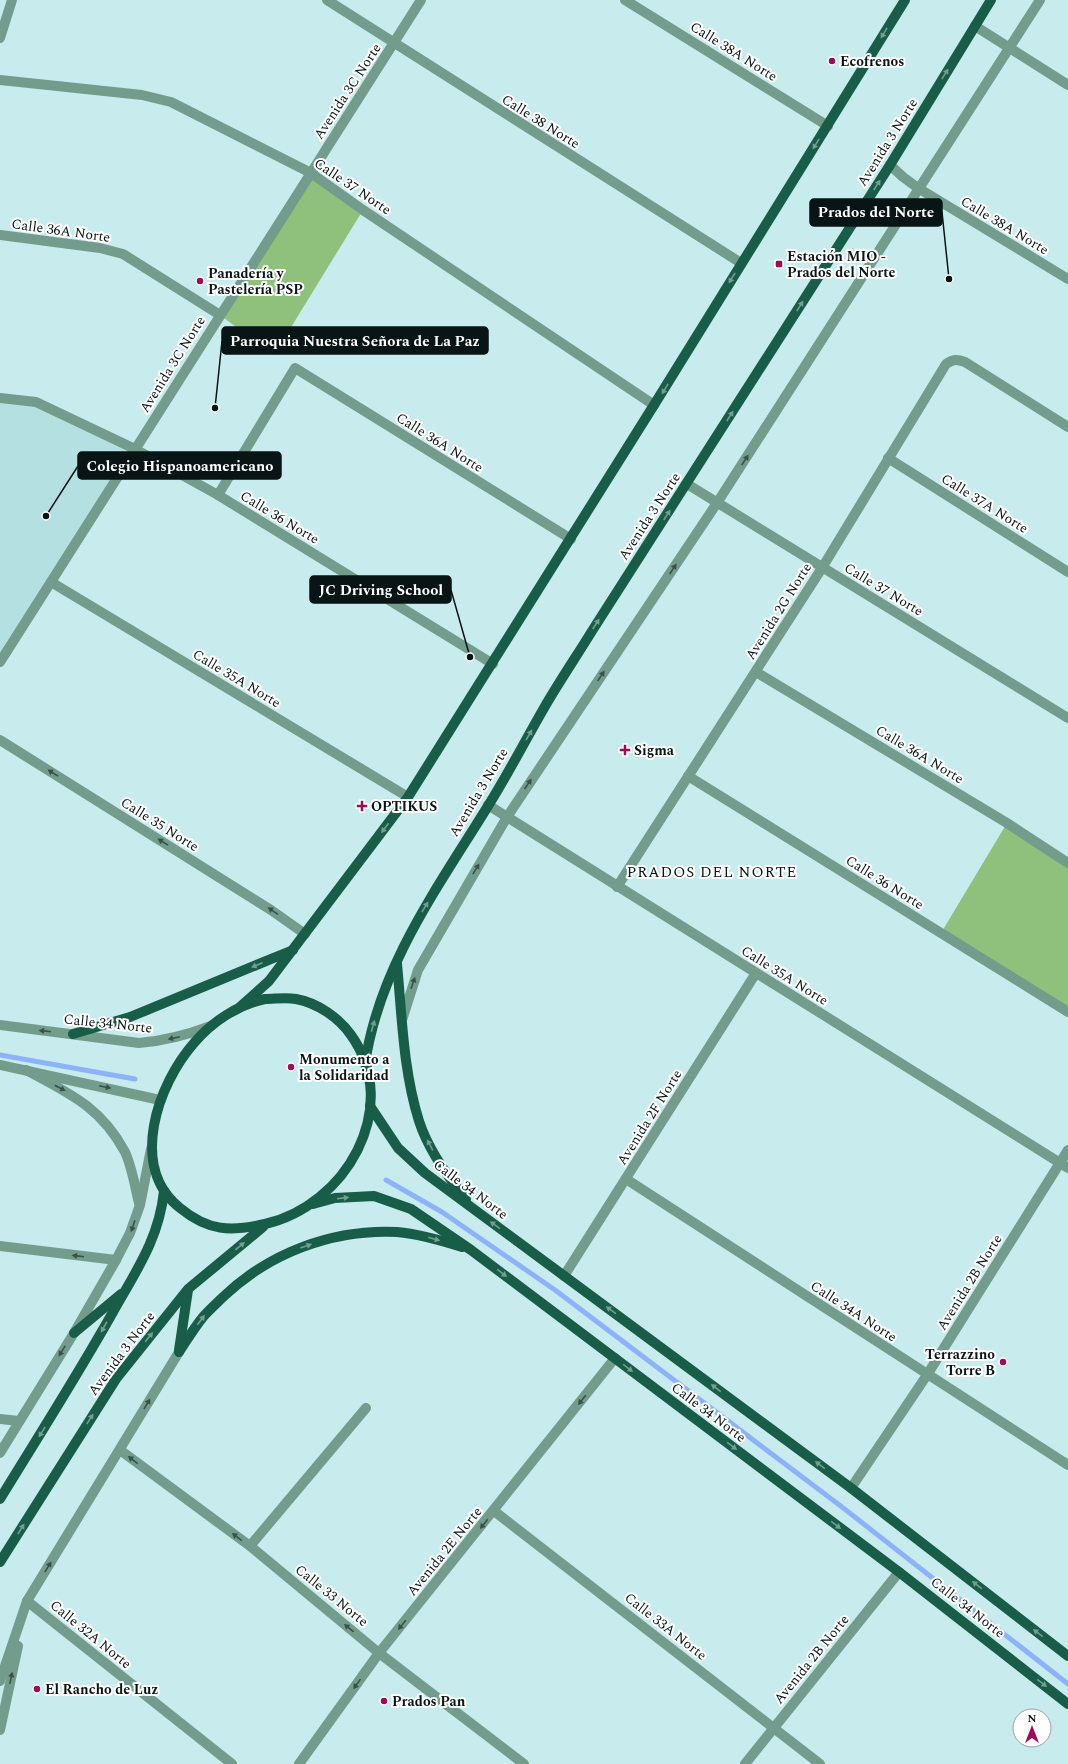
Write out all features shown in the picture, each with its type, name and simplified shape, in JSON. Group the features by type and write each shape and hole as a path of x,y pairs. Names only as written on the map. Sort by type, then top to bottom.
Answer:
{"main road":[{"path":"240,1007 265,999 296,999 322,1008 344,1026 357,1044 370,1082 370,1106 365,1132 359,1148 347,1169 329,1191 296,1214 251,1228 230,1230 208,1225 191,1217 176,1205 164,1191 155,1172 152,1147 154,1124 160,1100 175,1068 194,1042 211,1026 240,1007 269,981 408,797 571,539 905,0"},
{"name":"Avenida 3 Norte","path":"365,1064 368,1042 376,1015 397,960 420,916 488,806 544,708 890,165 991,0"},
{"path":"73,1034 130,1017 293,950"},
{"path":"397,960 405,1061 419,1121 428,1142 449,1178 476,1211"},
{"name":"Calle 34 Norte","path":"370,1106 398,1148 425,1173 851,1488 1068,1656"},
{"name":"Avenida 3 Norte","path":"0,1499 85,1363 151,1244 162,1212 164,1191"},
{"name":"Calle 34 Norte","path":"312,1204 335,1198 374,1196 411,1209 471,1250 899,1572 1068,1704"},
{"name":"Avenida 3 Norte","path":"0,1562 116,1379 188,1289 266,1224"},
{"path":"179,1352 204,1316 232,1288 249,1274 276,1258 305,1245 335,1237 367,1233 397,1232 428,1237 471,1250"},
{"path":"179,1352 188,1289"},
{"path":"74,1333 125,1290"}],"street":[{"path":"0,38 12,0"},
{"name":"Calle 38 Norte","path":"326,0 741,263"},
{"name":"Avenida 3C Norte","path":"0,662 421,0"},
{"name":"Calle 38A Norte","path":"626,0 828,126"},
{"path":"402,1020 418,970 507,817 717,503 1040,0"},
{"path":"975,26 1068,85"},
{"name":"Calle 37 Norte","path":"0,80 142,95 171,102 311,173 370,215 654,405"},
{"name":"Calle 38A Norte","path":"890,165 918,188 1068,280"},
{"name":"Calle 36A Norte","path":"0,235 100,248 123,254 220,315"},
{"name":"Avenida 2G Norte","path":"617,887 822,568 946,364 951,360 958,359 965,362 1068,427"},
{"name":"Calle 36A Norte","path":"218,496 295,368 571,539"},
{"name":"Calle 36 Norte","path":"0,398 36,402 135,449 218,496 493,664"},
{"name":"Calle 37A Norte","path":"888,458 1068,572"},
{"name":"Calle 37 Norte","path":"687,484 1068,718"},
{"name":"Calle 35A Norte","path":"51,582 408,797"},
{"name":"Calle 36A Norte","path":"756,672 1007,823 1068,863"},
{"name":"Calle 35 Norte","path":"0,740 264,906 305,934"},
{"name":"Calle 36 Norte","path":"688,776 1068,1012"},
{"name":"Calle 35A Norte","path":"488,806 1064,1166"},
{"name":"Avenida 2F Norte","path":"564,1276 756,973"},
{"name":"Calle 34 Norte","path":"0,1025 139,1043 158,1042 183,1036 211,1026"},
{"path":"0,1065 160,1100"},
{"path":"26,1070 80,1099 106,1123 126,1153 140,1205"},
{"path":"0,1453 74,1333 130,1233 140,1205 152,1147"},
{"name":"Avenida 2B Norte","path":"851,1488 1064,1166 1068,1150"},
{"name":"Calle 34A Norte","path":"626,1179 1068,1465"},
{"path":"0,1246 116,1260"},
{"path":"0,1681 27,1601 179,1352"},
{"name":"Avenida 2E Norte","path":"299,1764 379,1653 494,1511 614,1358"},
{"path":"250,1546 366,1408"},
{"path":"0,1419 19,1421"},
{"name":"Calle 33 Norte","path":"120,1450 250,1546 379,1653 524,1764"},
{"name":"Calle 33A Norte","path":"494,1511 820,1764"},
{"name":"Avenida 2B Norte","path":"745,1764 773,1727 899,1572"},
{"path":"0,1730 27,1601"},
{"name":"Calle 32A Norte","path":"27,1601 232,1764"}],"shaded area":[{"path":"0,398 36,402 135,449 0,662"}],"green space":[{"path":"311,173 363,210 274,355 220,315"},
{"path":"1007,823 1068,863 1068,1012 941,933"}],"waterway":[{"path":"0,1055 135,1079"},
{"path":"386,1180 442,1212 555,1290 842,1507 1068,1684"}],"place":[{"name":"Ecofrenos","path":"832,61"},
{"name":"Estación MIO - Prados del Norte","path":"779,264"},
{"name":"Prados del Norte","path":"949,279"},
{"name":"Panadería y Pastelería PSP","path":"200,281"},
{"name":"Parroquia Nuestra Señora de La Paz","path":"215,408"},
{"name":"Colegio Hispanoamericano","path":"46,516"},
{"name":"JC Driving School","path":"470,657"},
{"name":"Sigma","path":"625,750"},
{"name":"OPTIKUS","path":"362,806"},
{"name":"Monumento a la Solidaridad","path":"291,1067"},
{"name":"Terrazzino Torre B","path":"1003,1362"},
{"name":"El Rancho de Luz","path":"37,1689"},
{"name":"Prados Pan","path":"384,1701"}],"district":[{"name":"PRADOS DEL NORTE","path":"712,872"}]}
